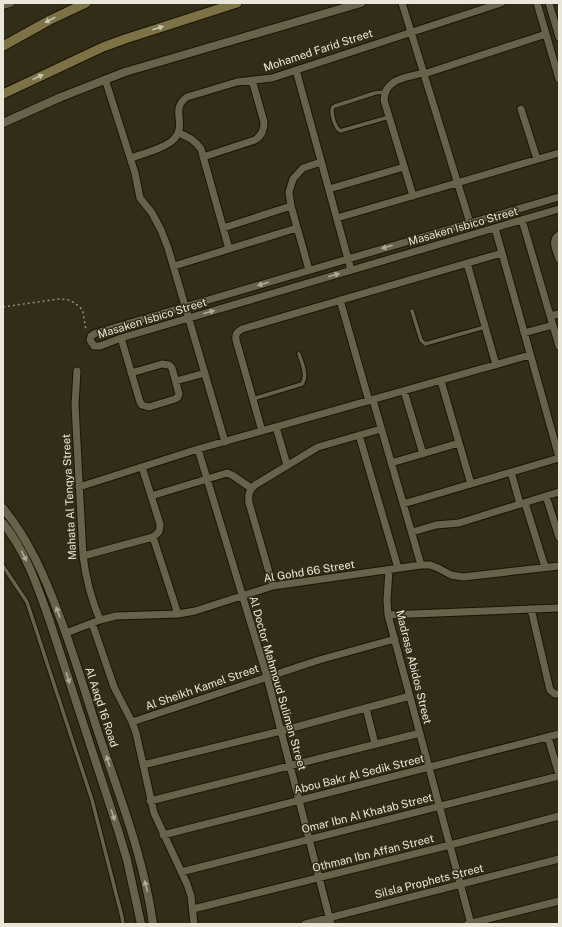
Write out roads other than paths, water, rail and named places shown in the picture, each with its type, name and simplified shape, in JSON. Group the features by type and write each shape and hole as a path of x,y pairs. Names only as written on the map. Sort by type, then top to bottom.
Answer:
{"main road":[{"path":"3,46 50,20 86,3"},
{"path":"3,94 125,39 237,3"}],"street":[{"path":"3,5 10,3"},
{"path":"3,123 61,96 138,68 361,3"},
{"path":"402,3 470,223"},
{"name":"Mohamed Farid Street","path":"178,133 181,123 177,112 178,106 187,97 237,82 272,78 501,3"},
{"path":"537,3 559,79"},
{"path":"549,3 559,37"},
{"path":"551,12 559,10"},
{"path":"413,196 384,100 384,92 388,85 394,81 546,34"},
{"path":"296,70 351,270"},
{"path":"106,79 131,158 140,198 152,213 161,230 174,266 225,442"},
{"path":"203,157 255,140 261,136 264,129 264,122 252,80"},
{"path":"521,109 537,159"},
{"path":"131,158 166,145 173,140 178,133 191,138 197,143 201,149 229,249"},
{"path":"337,218 559,153"},
{"path":"309,270 291,206 289,192 293,179 303,168 321,162"},
{"path":"329,189 404,167"},
{"name":"Masaken Isbico Street","path":"559,197 93,334 90,340 92,345 97,346 559,209"},
{"path":"223,228 291,206"},
{"path":"522,220 559,344"},
{"path":"174,266 297,228"},
{"path":"403,504 559,457 494,228"},
{"path":"559,235 554,241 559,259"},
{"path":"262,431 235,335 242,328 502,253"},
{"path":"467,263 496,365"},
{"path":"340,300 381,428 421,566"},
{"path":"550,316 559,314"},
{"path":"524,333 553,325"},
{"path":"121,338 131,373 140,402 145,407 175,399 179,394 172,368 166,363 131,373"},
{"path":"79,487 198,449 530,355"},
{"name":"Mahata Al Tenqya Street","path":"77,371 75,406 83,556 86,578 96,622 114,686 132,722 154,813 189,890 194,924"},
{"path":"176,382 205,373"},
{"path":"441,381 471,484"},
{"path":"404,391 423,454"},
{"path":"276,427 287,465"},
{"path":"551,429 559,427"},
{"path":"273,586 249,503 248,498 251,488 318,447 381,428"},
{"path":"358,435 398,568"},
{"path":"391,463 459,443"},
{"name":"Al Doctor Mahmoud Suliman Street","path":"198,449 267,677 330,921"},
{"path":"83,556 153,537 158,534 160,529 142,467"},
{"path":"511,472 545,567"},
{"path":"151,496 207,479 230,474 251,488"},
{"path":"412,532 436,526 460,523 559,492"},
{"path":"546,496 559,537"},
{"name":"Al Aaqd 16 Road","path":"3,508 19,529 36,559 66,633 130,829 147,888 153,924"},
{"name":"Al Aaqd 16 Road","path":"3,523 14,536 26,558 37,584 123,845 133,882 141,924"},
{"path":"153,537 178,614"},
{"name":"Al Gohd 66 Street","path":"66,633 120,615 178,614 195,611 273,586 398,568 430,565 451,575 463,577 559,566"},
{"name":"Madrasa Abidos Street","path":"389,570 387,585 388,615 461,884 470,924"},
{"path":"388,615 559,608"},
{"path":"531,609 549,687 552,693 559,694"},
{"name":"Al Sheikh Kamel Street","path":"132,722 319,660 395,639"},
{"path":"143,765 281,731 410,696"},
{"path":"366,708 375,744"},
{"path":"150,801 420,733"},
{"name":"Abou Bakr Al Sedik Street","path":"164,835 559,734"},
{"path":"548,737 559,775"},
{"name":"Omar Ibn Al Khatab Street","path":"181,872 559,775"},
{"name":"Othman Ibn Affan Street","path":"193,909 450,845 559,816"},
{"name":"Silsla Prophets Street","path":"305,924 330,921 461,884 559,859"},
{"path":"470,924 559,901"}],"lane":[{"path":"384,92 375,93 335,106 331,111 336,127 340,131 389,117"},
{"path":"412,311 421,340 424,344 485,326"},
{"path":"253,399 302,384 305,381 305,376 299,354"},
{"path":"3,566 27,602 92,800 123,924"}]}
